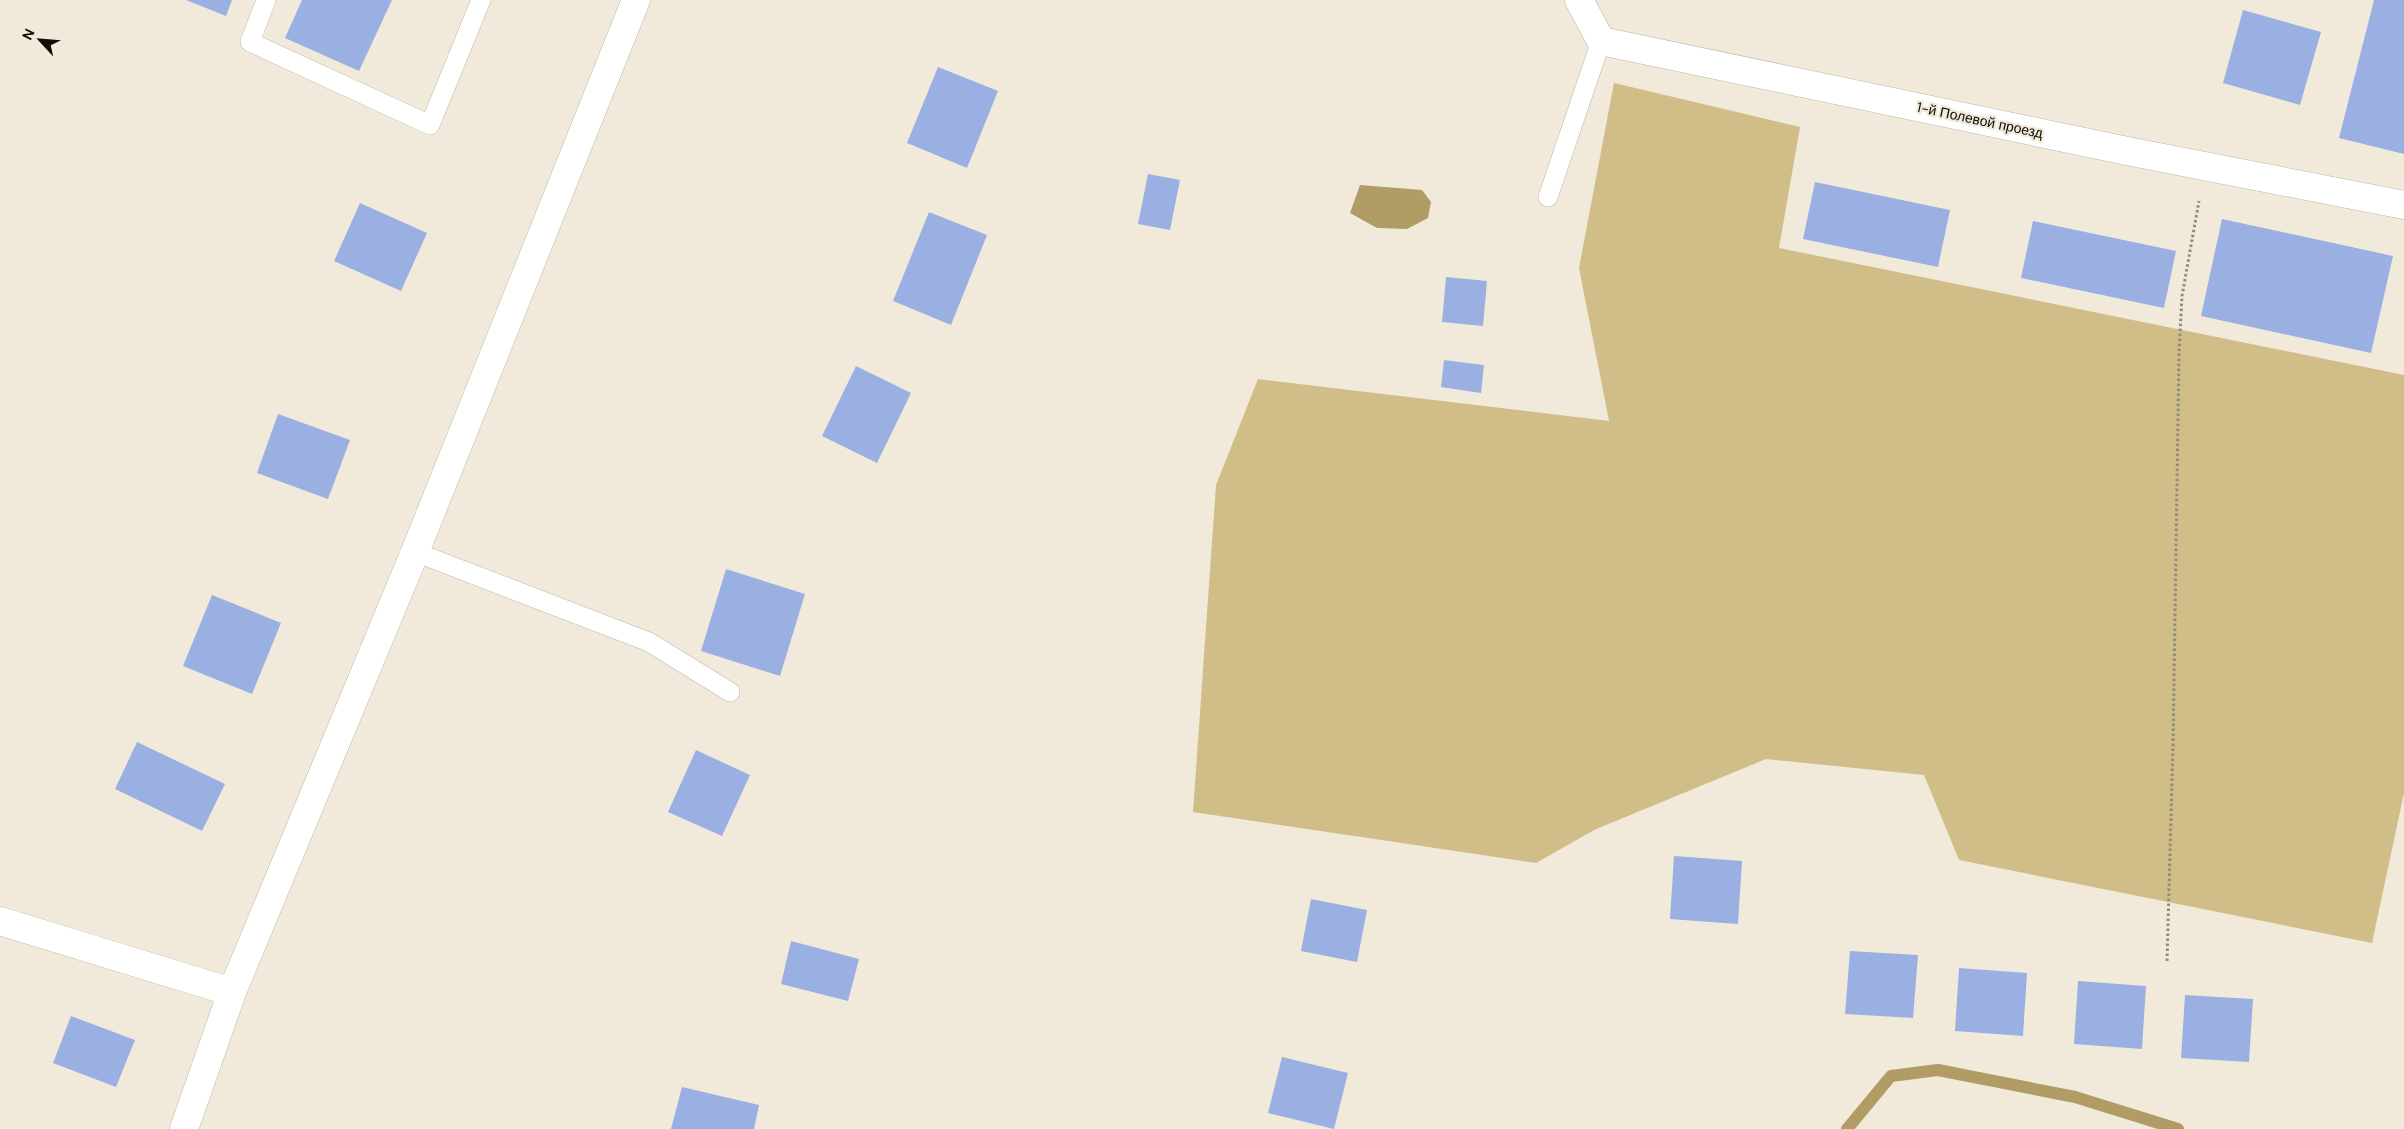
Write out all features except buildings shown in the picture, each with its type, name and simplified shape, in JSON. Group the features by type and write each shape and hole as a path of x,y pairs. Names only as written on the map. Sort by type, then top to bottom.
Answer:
{"street":[{"path":"184,1129 232,992 414,552 636,0"},
{"path":"1579,0 1601,41"},
{"name":"1-й Полевой проезд","path":"1601,41 2205,166 2404,205"},
{"path":"0,921 232,992"}],"lane":[{"path":"266,0 250,42 430,125 481,0"},
{"path":"1548,197 1601,41"},
{"path":"414,552 649,642 730,692"}],"path":[{"path":"2167,961 2173,746 2179,353 2182,296 2205,166"}],"shaded area":[{"path":"1614,83 1800,127 1779,248 2404,375 2404,793 2372,943 1959,860 1924,775 1766,759 1594,830 1536,863 1193,812 1216,485 1258,379 1609,421 1579,268"},
{"path":"1360,185 1422,190 1431,202 1428,218 1407,229 1377,228 1350,213"}],"waterway":[{"path":"1847,1129 1891,1076 1938,1070 2075,1097 2178,1129"}]}
